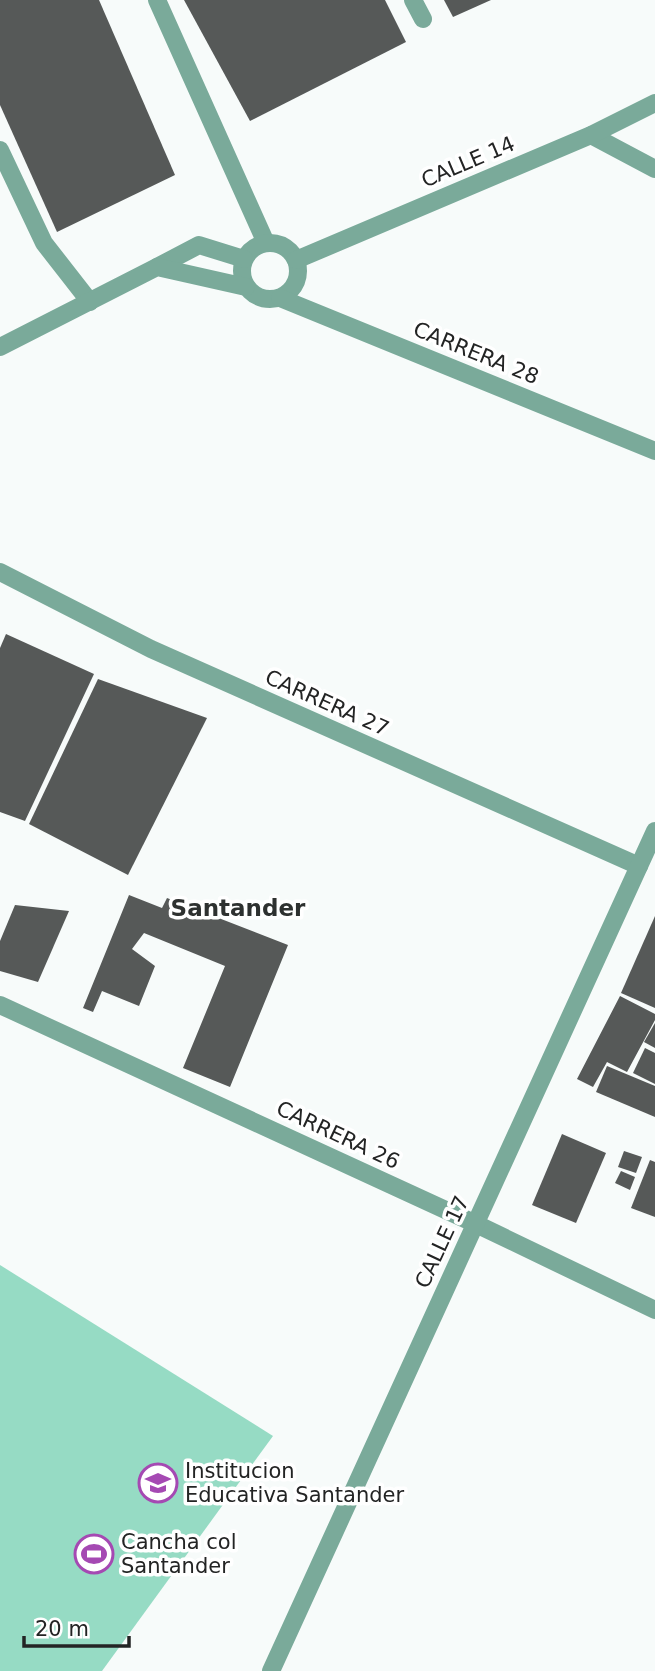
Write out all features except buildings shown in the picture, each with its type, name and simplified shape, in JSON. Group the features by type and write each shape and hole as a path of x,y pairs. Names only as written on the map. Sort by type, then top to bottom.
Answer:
{"street":[{"path":"157,0 266,243"},
{"path":"414,0 423,19"},
{"name":"CALLE 14","path":"296,260 591,135 655,103"},
{"path":"591,135 655,169"},
{"path":"0,150 44,243 90,302"},
{"path":"266,243 284,246 291,252 298,268 298,278 288,293 270,300 252,294 242,278 241,268 250,251 266,243"},
{"path":"0,346 200,244 244,259"},
{"path":"158,267 246,287"},
{"name":"CARRERA 28","path":"279,298 655,451"},
{"name":"CARRERA 27","path":"0,572 151,649 639,866"},
{"name":"CALLE 17","path":"271,1671 655,831"},
{"name":"CARRERA 26","path":"0,1005 476,1224 655,1310"}],"green space":[{"name":"Cancha col Santander","path":"0,1265 273,1436 102,1671 0,1671"}],"place":[{"name":"Institucion Educativa Santander","path":"158,1483"},
{"name":"Cancha col Santander","path":"94,1554"}],"district":[{"name":"Santander","path":"238,908"}]}
